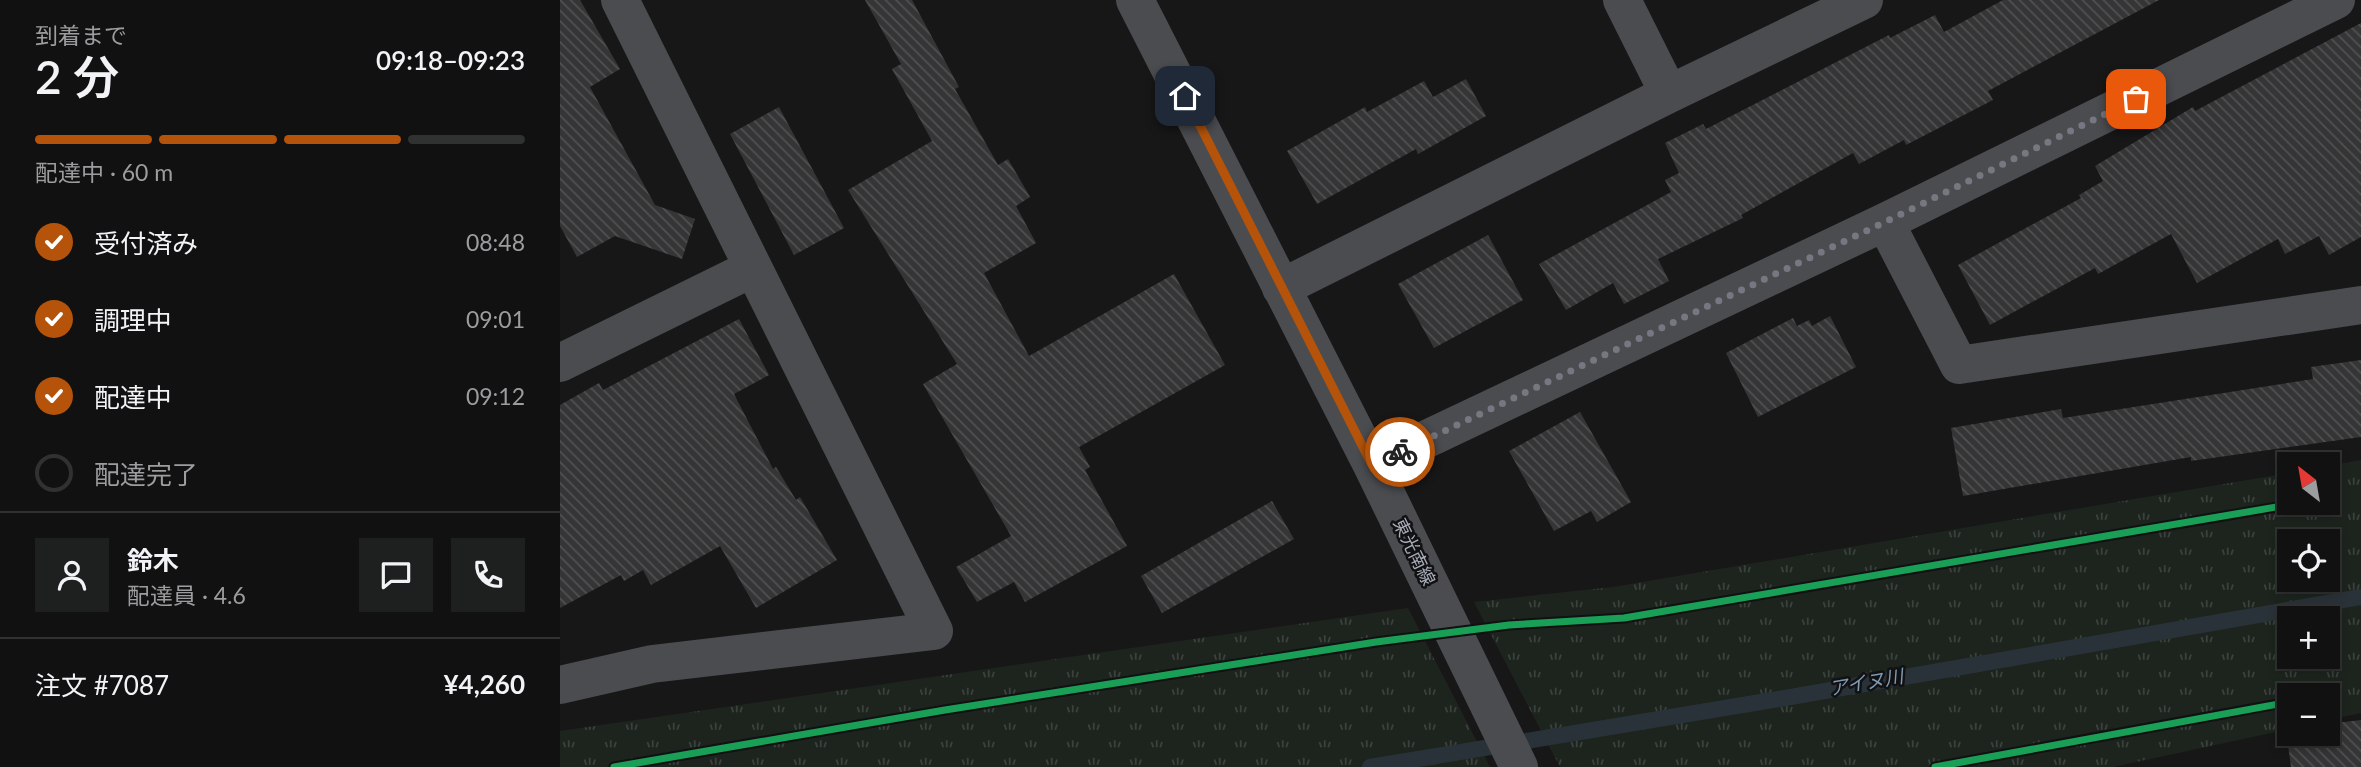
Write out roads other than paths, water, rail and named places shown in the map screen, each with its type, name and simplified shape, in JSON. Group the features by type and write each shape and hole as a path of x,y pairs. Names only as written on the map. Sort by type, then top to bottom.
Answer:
{"street":[{"path":"560,685 652,664 933,631 620,0"},
{"name":"東光南線","path":"1135,0 1372,465 1519,767"},
{"path":"1622,0 1669,94"},
{"path":"1281,288 1864,0"},
{"path":"1372,465 1885,222 2336,0"},
{"path":"1885,222 1959,365 2361,306"},
{"path":"560,363 753,268"}],"waterway":[{"name":"アイヌ川","path":"1370,767 1779,699 2361,597"}]}
